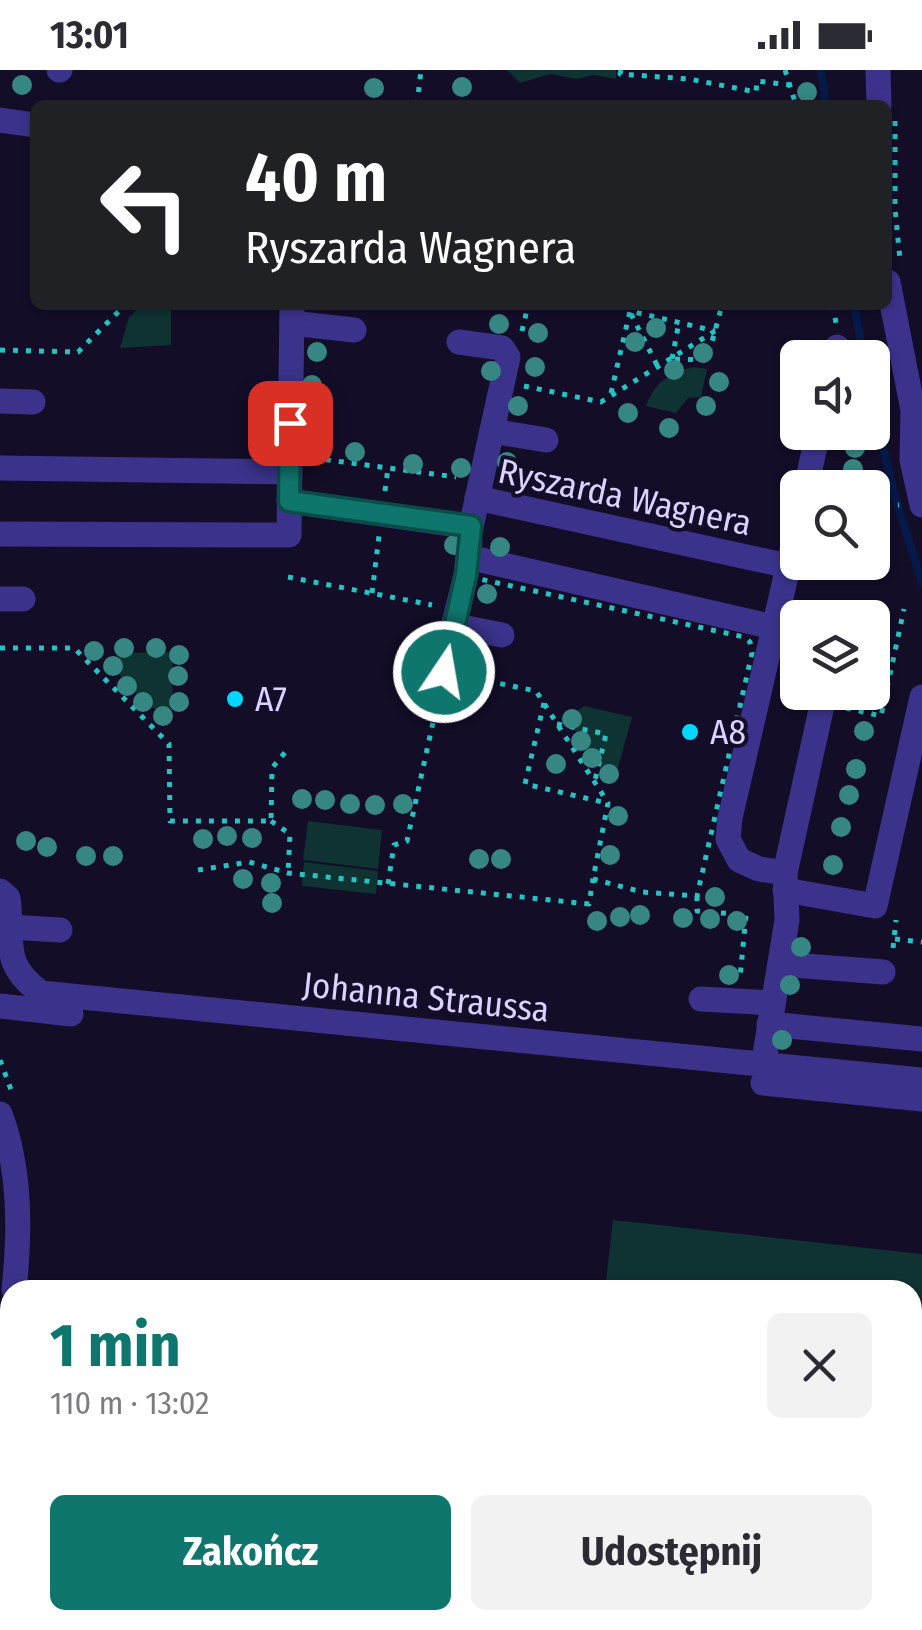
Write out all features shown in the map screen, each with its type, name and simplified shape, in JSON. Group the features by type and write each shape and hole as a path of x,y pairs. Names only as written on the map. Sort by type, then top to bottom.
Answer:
{"street":[{"path":"878,70 879,100"},
{"path":"0,120 30,123"},
{"path":"892,303 912,410 912,460 922,506"},
{"path":"5,534 288,535 292,314 354,330"},
{"path":"460,342 502,348 508,358 480,489"},
{"path":"0,401 32,402"},
{"path":"492,431 546,440"},
{"path":"5,468 290,464"},
{"name":"Ryszarda Wagnera","path":"289,501 471,526 480,489 780,564"},
{"path":"444,672 471,526"},
{"path":"464,568 773,627"},
{"path":"785,580 730,818 728,838 739,860 785,881 875,906 922,698"},
{"path":"452,614 461,627 502,634"},
{"path":"763,1066 765,1010 780,964 787,920 785,881 821,710"},
{"name":"Johanna Straussa","path":"0,891 8,898 12,963 23,980 41,993 922,1080"},
{"path":"10,927 60,930"},
{"path":"780,964 883,972"},
{"path":"701,999 922,1039"},
{"name":"Johanna Straussa","path":"0,1006 922,1099"},
{"path":"0,1114 17,1198 14,1280"}],"path":[{"path":"419,100 422,70"},
{"path":"621,70 620,74 689,79 756,92 757,81 791,85"},
{"path":"785,70 795,100"},
{"path":"0,350 78,352 121,310"},
{"path":"672,359 707,360 721,310"},
{"path":"630,311 716,331"},
{"path":"630,311 657,365"},
{"path":"611,394 630,311"},
{"path":"672,359 679,322"},
{"path":"511,384 602,402 716,331"},
{"path":"290,464 480,489"},
{"path":"464,568 744,637 750,642 752,653 697,896 697,911 746,915 739,984 754,986 765,1010"},
{"path":"288,577 452,614"},
{"path":"890,674 904,608"},
{"path":"0,648 74,648 169,744 170,821 271,821 290,834 288,873"},
{"path":"198,870 249,862 288,873 388,884 589,904 608,803 536,691 444,672 407,841 394,844 388,884"},
{"path":"544,703 525,784 608,803"},
{"path":"862,710 881,716 882,710"},
{"path":"557,724 606,734 594,782"},
{"path":"271,821 272,768 287,750"},
{"path":"593,880 642,892 697,896"},
{"path":"875,906 897,916 890,973 883,972"},
{"path":"895,939 922,942"}],"green space":[{"path":"507,70 616,70 616,79 550,74 520,83"},
{"path":"137,310 171,310 171,345 120,348 129,317"},
{"path":"694,367 707,369 701,397 688,398 676,413 646,406 664,379"},
{"path":"173,652 172,707 160,711 129,687 117,662 120,653"},
{"path":"584,706 632,717 618,768 599,765 573,727 577,711"},
{"path":"308,821 382,830 378,869 303,860"},
{"path":"304,862 378,871 376,894 302,886"},
{"path":"613,1220 922,1254 922,1280 606,1280"}],"waterway":[{"path":"821,70 825,100"},
{"path":"855,310 861,340"},
{"path":"884,450 922,583"}],"place":[{"name":"A7","path":"235,699"},
{"name":"A8","path":"690,732"}],"route":[{"path":"290,423 289,501 471,526 466,575 444,672"}]}
